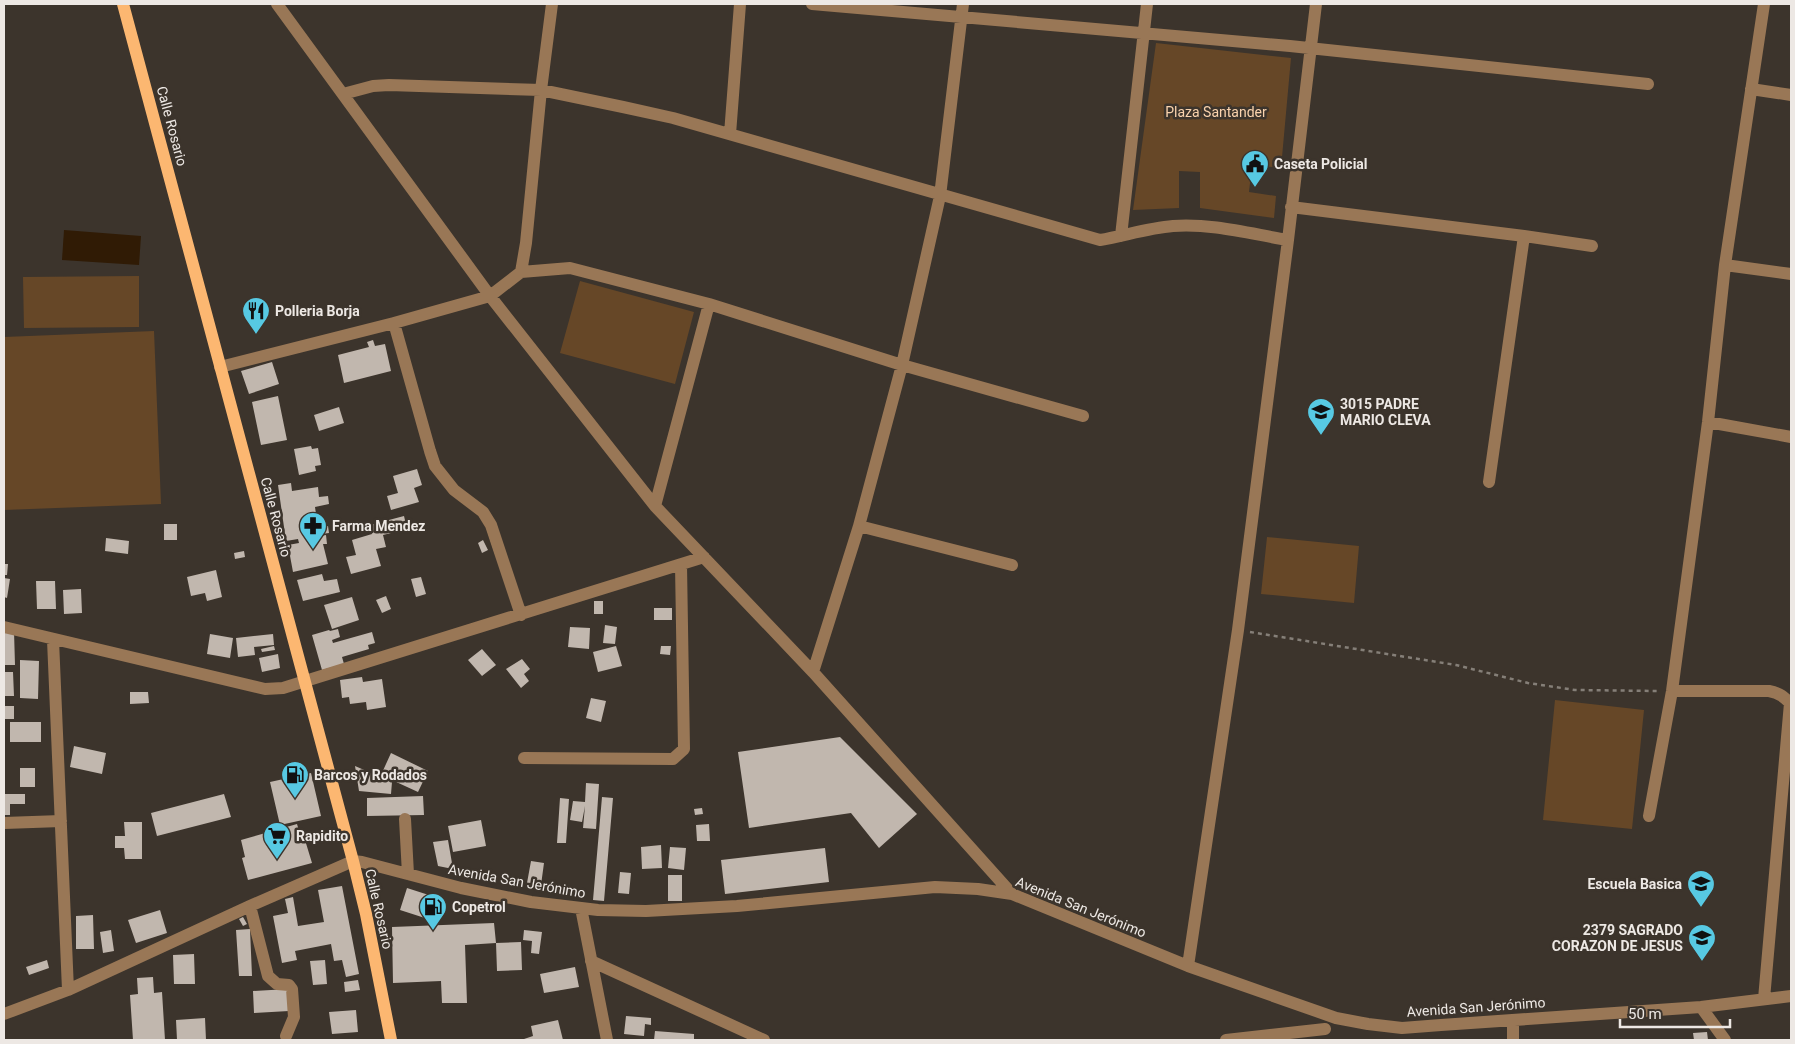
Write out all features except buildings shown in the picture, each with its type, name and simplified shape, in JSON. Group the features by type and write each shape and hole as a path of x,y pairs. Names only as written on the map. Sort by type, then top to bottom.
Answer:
{"main road":[{"name":"Calle Rosario","path":"123,4 353,861 366,914 391,1040"}],"street":[{"path":"277,4 490,296 655,506 813,672 1012,894"},
{"path":"521,272 526,243 541,90 552,4"},
{"path":"730,134 740,4"},
{"path":"812,4 963,10 1144,33 1648,84"},
{"path":"1121,236 1147,4"},
{"path":"1188,966 1238,630 1316,4"},
{"path":"1649,816 1672,691 1708,422 1725,265 1764,4"},
{"path":"813,672 860,526 902,365 940,196 963,10"},
{"path":"343,94 373,86 389,85 541,90 673,118 1088,238 1100,240 1138,231 1174,226 1206,227 1288,240"},
{"path":"1751,89 1791,95"},
{"path":"1291,207 1592,246"},
{"path":"1489,482 1524,236"},
{"path":"1725,265 1791,274"},
{"path":"220,367 394,324 490,296 521,272 570,268 709,304 902,365 1083,416"},
{"path":"655,506 709,304"},
{"path":"394,324 435,466 454,490 483,512 491,525 521,614"},
{"path":"1708,422 1791,437"},
{"path":"860,526 1012,565"},
{"path":"4,627 265,689 283,688 704,557"},
{"path":"524,758 673,759 684,749 681,565"},
{"path":"53,640 68,990"},
{"path":"1672,691 1769,692 1778,693 1785,697 1790,704 1785,814 1764,1000"},
{"path":"405,819 408,874"},
{"path":"4,824 61,821"},
{"path":"4,1014 68,990 353,861"},
{"name":"Avenida San Jerónimo","path":"353,861 504,897 598,910 655,911 737,906 935,887 978,889 1012,894 1188,966 1325,1014 1368,1024 1402,1028 1701,1007 1791,996"},
{"path":"250,906 268,976 277,984 289,985 292,989 294,1017 286,1036"},
{"path":"581,908 607,1040"},
{"path":"591,961 764,1040"},
{"path":"1701,1007 1725,1040"},
{"path":"1226,1040 1324,1035 1325,1014"},
{"path":"1513,1020 1513,1040"}],"path":[{"path":"1238,630 1456,665 1528,683 1575,690 1672,691"}],"green space":[{"name":"Plaza Santander","path":"1156,43 1291,58 1281,168 1252,165 1249,192 1276,196 1274,218 1200,208 1200,172 1179,171 1179,208 1133,210"},
{"path":"139,276 139,327 24,328 23,277"},
{"path":"580,281 694,312 675,384 560,353"},
{"path":"154,331 161,504 4,510 4,337"},
{"path":"1267,537 1359,546 1354,603 1261,594"},
{"path":"1555,700 1644,710 1632,829 1543,820"}],"shaded area":[{"path":"64,230 141,236 139,265 62,260"}],"place":[{"name":"Caseta Policial","path":"1255,188"},
{"name":"Polleria Borja","path":"256,335"},
{"name":"3015 PADRE MARIO CLEVA","path":"1321,436"},
{"name":"Farma Mendez","path":"313,550"},
{"name":"Barcos y Rodados","path":"295,799"},
{"name":"Rapidito","path":"277,860"},
{"name":"Escuela Basica","path":"1701,908"},
{"name":"Copetrol","path":"433,931"},
{"name":"2379 SAGRADO CORAZON DE JESUS","path":"1702,962"}]}
